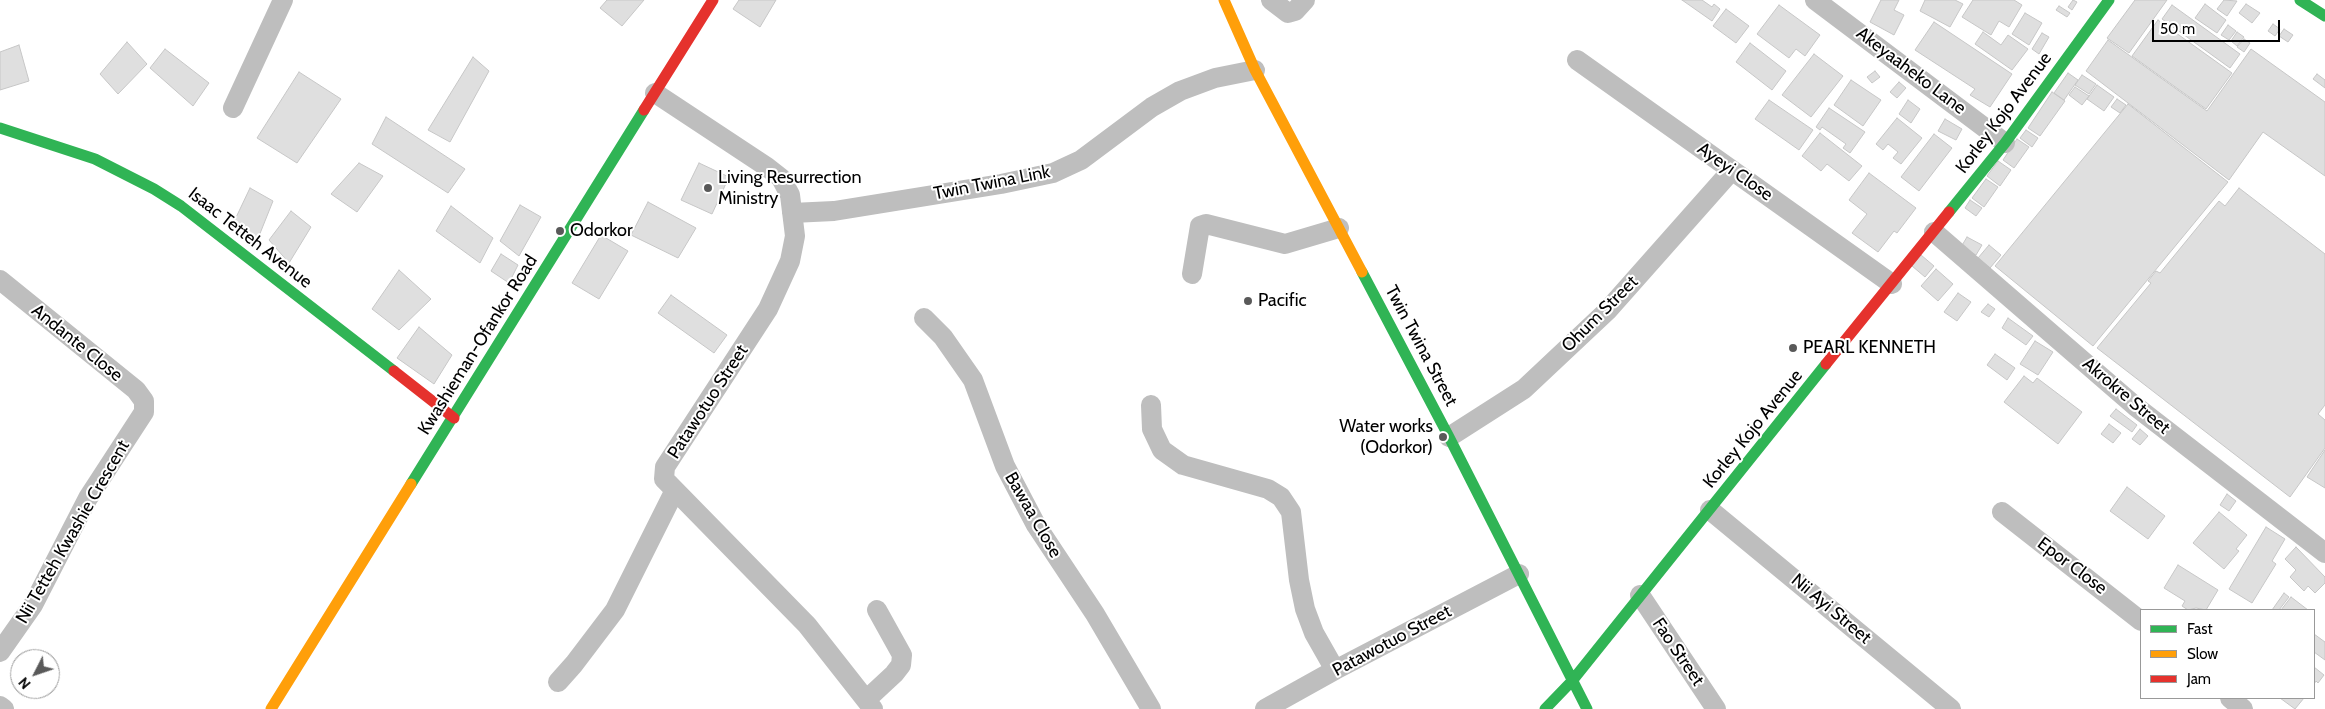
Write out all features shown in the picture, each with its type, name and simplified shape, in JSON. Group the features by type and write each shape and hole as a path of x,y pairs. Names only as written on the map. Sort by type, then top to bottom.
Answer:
{"main road":[{"name":"Kwashieman-Ofankor Road","path":"271,709 713,0"},
{"name":"Twin Twina Street","path":"1224,0 1255,70 1449,437 1587,709"},
{"name":"Korley Kojo Avenue","path":"1544,709 1572,682 1640,595 2006,143 2109,0"},
{"path":"2300,0 2325,16"},
{"name":"Isaac Tetteh Avenue","path":"0,128 95,159 154,189 182,206 454,418"}],"street":[{"path":"233,108 283,0"},
{"path":"1271,0 1288,13 1295,11 1305,0"},
{"name":"Akeyaaheko Lane","path":"1815,0 2006,143"},
{"name":"Ayeyi Close","path":"1577,60 1892,284"},
{"name":"Twin Twina Link","path":"792,213 834,211 1001,184 1053,173 1081,160 1144,113 1180,91 1215,78 1255,70"},
{"name":"Patawotuo Street","path":"656,94 767,167 780,178 790,195 795,236 790,261 781,285 768,310 665,467 664,479 674,492 807,625 869,704"},
{"name":"Ohum Street","path":"1449,437 1524,389 1607,311 1732,170"},
{"path":"1192,274 1200,226 1206,224 1286,244 1339,228"},
{"name":"Akrokre Street","path":"1934,232 2135,406 2325,553"},
{"name":"Andante Close","path":"0,280 136,390 144,400 144,412"},
{"name":"Bawaa Close","path":"924,318 943,337 973,380 1005,466 1036,525 1095,614 1151,709"},
{"path":"1151,405 1152,429 1162,450 1183,465 1268,489 1281,497 1291,512 1299,580 1305,609 1314,633 1335,670"},
{"name":"Nii Tetteh Kwashie Crescent","path":"0,652 33,605 88,498 144,412"},
{"path":"558,682 615,610 674,492"},
{"name":"Nii Ayi Street","path":"1710,510 1951,709"},
{"name":"Epor Close","path":"2002,512 2140,620"},
{"name":"Patawotuo Street","path":"1266,709 1335,670 1519,574"},
{"name":"Fao Street","path":"1640,595 1716,709"},
{"path":"869,704 901,665 902,660 902,655 877,610"},
{"path":"2231,699 2243,709"},
{"path":"0,706 4,709"}],"building":[{"path":"607,0 644,0 622,26 600,8"},
{"path":"739,0 776,0 760,27 733,9"},
{"path":"1682,0 1702,0 1712,7 1714,4 1720,9 1712,21"},
{"path":"1881,0 1899,0 1894,10 1904,15 1894,35 1870,22"},
{"path":"1925,0 1955,0 1963,4 1950,27 1920,11"},
{"path":"1973,0 2014,0 2022,5 2009,27 1999,21 1991,35 1962,17"},
{"path":"2073,0 2077,2 2072,10 2068,7"},
{"path":"2135,0 2167,0 2129,53 2107,38"},
{"path":"2224,0 2237,1 2227,16 2217,9"},
{"path":"2205,4 2226,20 2217,33 2195,18"},
{"path":"2246,4 2260,13 2252,23 2239,13"},
{"path":"1779,5 1820,35 1805,56 1796,49 1789,58 1757,34"},
{"path":"2172,5 2240,54 2230,68 2162,19"},
{"path":"2059,6 2070,13 2067,17 2056,10"},
{"path":"1726,9 1749,26 1736,43 1713,26"},
{"path":"2025,13 2042,23 2029,45 2012,34"},
{"path":"2158,20 2232,73 2206,109 2132,56"},
{"path":"1934,22 2012,74 1990,107 1970,95 1975,89 1915,50"},
{"path":"2273,24 2280,29 2275,36 2268,31"},
{"path":"2228,25 2236,31 2229,40 2221,35"},
{"path":"2284,29 2293,35 2288,42 2279,36"},
{"path":"1983,32 2001,45 2008,35 2028,49 2012,70 1975,44"},
{"path":"2237,32 2244,37 2237,46 2231,41"},
{"path":"2042,33 2049,37 2039,54 2032,49"},
{"path":"2244,39 2250,43 2244,52 2237,47"},
{"path":"2108,40 2207,111 2251,49 2325,102 2325,176 2263,132 2229,180 2086,71"},
{"path":"127,42 147,64 118,94 100,74"},
{"path":"1750,43 1786,71 1772,90 1736,62"},
{"path":"19,45 29,81 0,90 0,52"},
{"path":"165,49 209,83 193,106 150,68"},
{"path":"1814,54 1843,76 1811,117 1782,95"},
{"path":"473,57 489,71 450,142 428,130"},
{"path":"1875,71 1880,77 1872,83 1867,77"},
{"path":"299,72 341,99 297,163 257,138"},
{"path":"2068,73 2078,80 2064,100 2054,93"},
{"path":"2317,74 2325,80 2325,88 2313,79"},
{"path":"2082,75 2096,84 2089,94 2075,85"},
{"path":"1851,80 1881,100 1863,126 1834,105"},
{"path":"1899,82 1906,88 1897,98 1890,92"},
{"path":"2097,85 2114,97 2104,111 2087,99"},
{"path":"2075,87 2089,96 2082,105 2069,95"},
{"path":"2052,92 2065,101 2040,136 2028,128"},
{"path":"2117,99 2126,105 2120,113 2111,107"},
{"path":"1769,100 1813,130 1799,150 1755,119"},
{"path":"1908,100 1920,109 1911,123 1899,114"},
{"path":"2128,104 2228,182 2093,346 1995,266"},
{"path":"1829,108 1865,132 1850,153 1843,148 1846,144 1822,127 1820,130 1816,127"},
{"path":"386,117 465,169 448,193 372,144"},
{"path":"1897,118 1922,138 1901,164 1893,158 1898,152 1888,144 1883,150 1876,144"},
{"path":"1945,119 1962,129 1956,140 1938,131"},
{"path":"2026,130 2038,138 2032,147 2020,138"},
{"path":"1820,133 1862,166 1849,181 1827,164 1821,171 1802,156"},
{"path":"1934,134 1952,148 1919,191 1901,177"},
{"path":"2017,139 2029,147 2014,168 2003,160"},
{"path":"1998,161 2011,170 2000,186 1987,176"},
{"path":"359,163 383,176 357,212 331,194"},
{"path":"699,163 729,177 712,214 681,200"},
{"path":"1869,173 1916,208 1897,233 1894,231 1878,252 1852,233 1867,214 1849,200"},
{"path":"1986,179 1998,187 1984,207 1972,198"},
{"path":"250,188 273,201 257,241 231,228"},
{"path":"2239,188 2325,254 2325,405 2318,414 2325,420 2325,448 2290,497 2097,348 2151,283 2148,281 2156,271 2160,273 2219,201 2225,206"},
{"path":"1970,200 1982,208 1976,216 1965,208"},
{"path":"648,202 696,228 678,258 631,235"},
{"path":"520,205 541,217 519,256 500,241"},
{"path":"451,206 493,238 480,263 436,231"},
{"path":"291,211 311,227 289,263 269,240"},
{"path":"601,235 628,251 599,299 572,283"},
{"path":"1967,237 1982,245 1976,255 1961,247"},
{"path":"1989,245 2001,255 1990,268 1978,258"},
{"path":"501,254 518,265 509,283 491,271"},
{"path":"1921,255 1934,266 1925,277 1912,266"},
{"path":"1936,269 1953,284 1938,301 1921,286"},
{"path":"399,270 431,299 399,330 372,309"},
{"path":"1958,293 1971,302 1957,321 1944,312"},
{"path":"671,295 727,335 714,353 658,313"},
{"path":"1988,304 1995,309 1989,317 1981,312"},
{"path":"2008,318 2033,336 2026,345 2002,328"},
{"path":"419,327 452,355 434,384 397,358"},
{"path":"2035,341 2053,352 2038,375 2020,364"},
{"path":"1995,354 2015,368 2007,380 1987,365"},
{"path":"2024,376 2033,383 2037,378 2082,412 2058,444 2004,402"},
{"path":"2116,409 2137,425 2132,432 2110,416"},
{"path":"2109,424 2121,433 2113,443 2101,434"},
{"path":"2140,429 2148,436 2140,445 2132,439"},
{"path":"2325,450 2325,488 2307,477"},
{"path":"2127,487 2165,516 2148,539 2110,511"},
{"path":"2227,494 2236,501 2229,511 2220,505"},
{"path":"2219,512 2247,535 2236,549 2239,551 2224,569 2193,543"},
{"path":"2266,527 2285,539 2272,561 2276,564 2252,603 2229,589"},
{"path":"2296,547 2325,577 2325,583 2315,593 2308,586 2304,591 2290,577 2296,570 2285,559"},
{"path":"2178,565 2218,590 2207,609 2186,609 2182,606 2185,601 2164,588"},
{"path":"2284,593 2289,597 2280,609 2273,609"},
{"path":"2291,597 2307,609 2282,609"},
{"path":"2315,635 2325,642 2325,660 2315,653"},
{"path":"2315,668 2324,675 2318,683 2316,681 2315,682"},
{"path":"2281,699 2303,699 2295,709"}],"traffic: fast":[{"path":"1949,212 2005,143 2109,0"},
{"path":"2300,0 2325,16"},
{"path":"411,484 644,110"},
{"path":"0,128 95,159 154,189 181,206 394,371"},
{"path":"1362,272 1449,437 1587,709"},
{"path":"1545,709 1572,681 1826,364"}],"traffic: slow":[{"path":"1224,0 1255,70 1362,272"},
{"path":"271,709 411,484"}],"traffic: jam":[{"path":"644,110 713,0"},
{"path":"1826,364 1949,212"},
{"path":"394,371 454,418"}],"place":[{"name":"Living Resurrection Ministry","path":"708,188"},
{"name":"Odorkor","path":"560,231"},
{"name":"Pacific","path":"1248,301"},
{"name":"PEARL KENNETH","path":"1793,348"},
{"name":"Water works (Odorkor)","path":"1443,437"}]}
